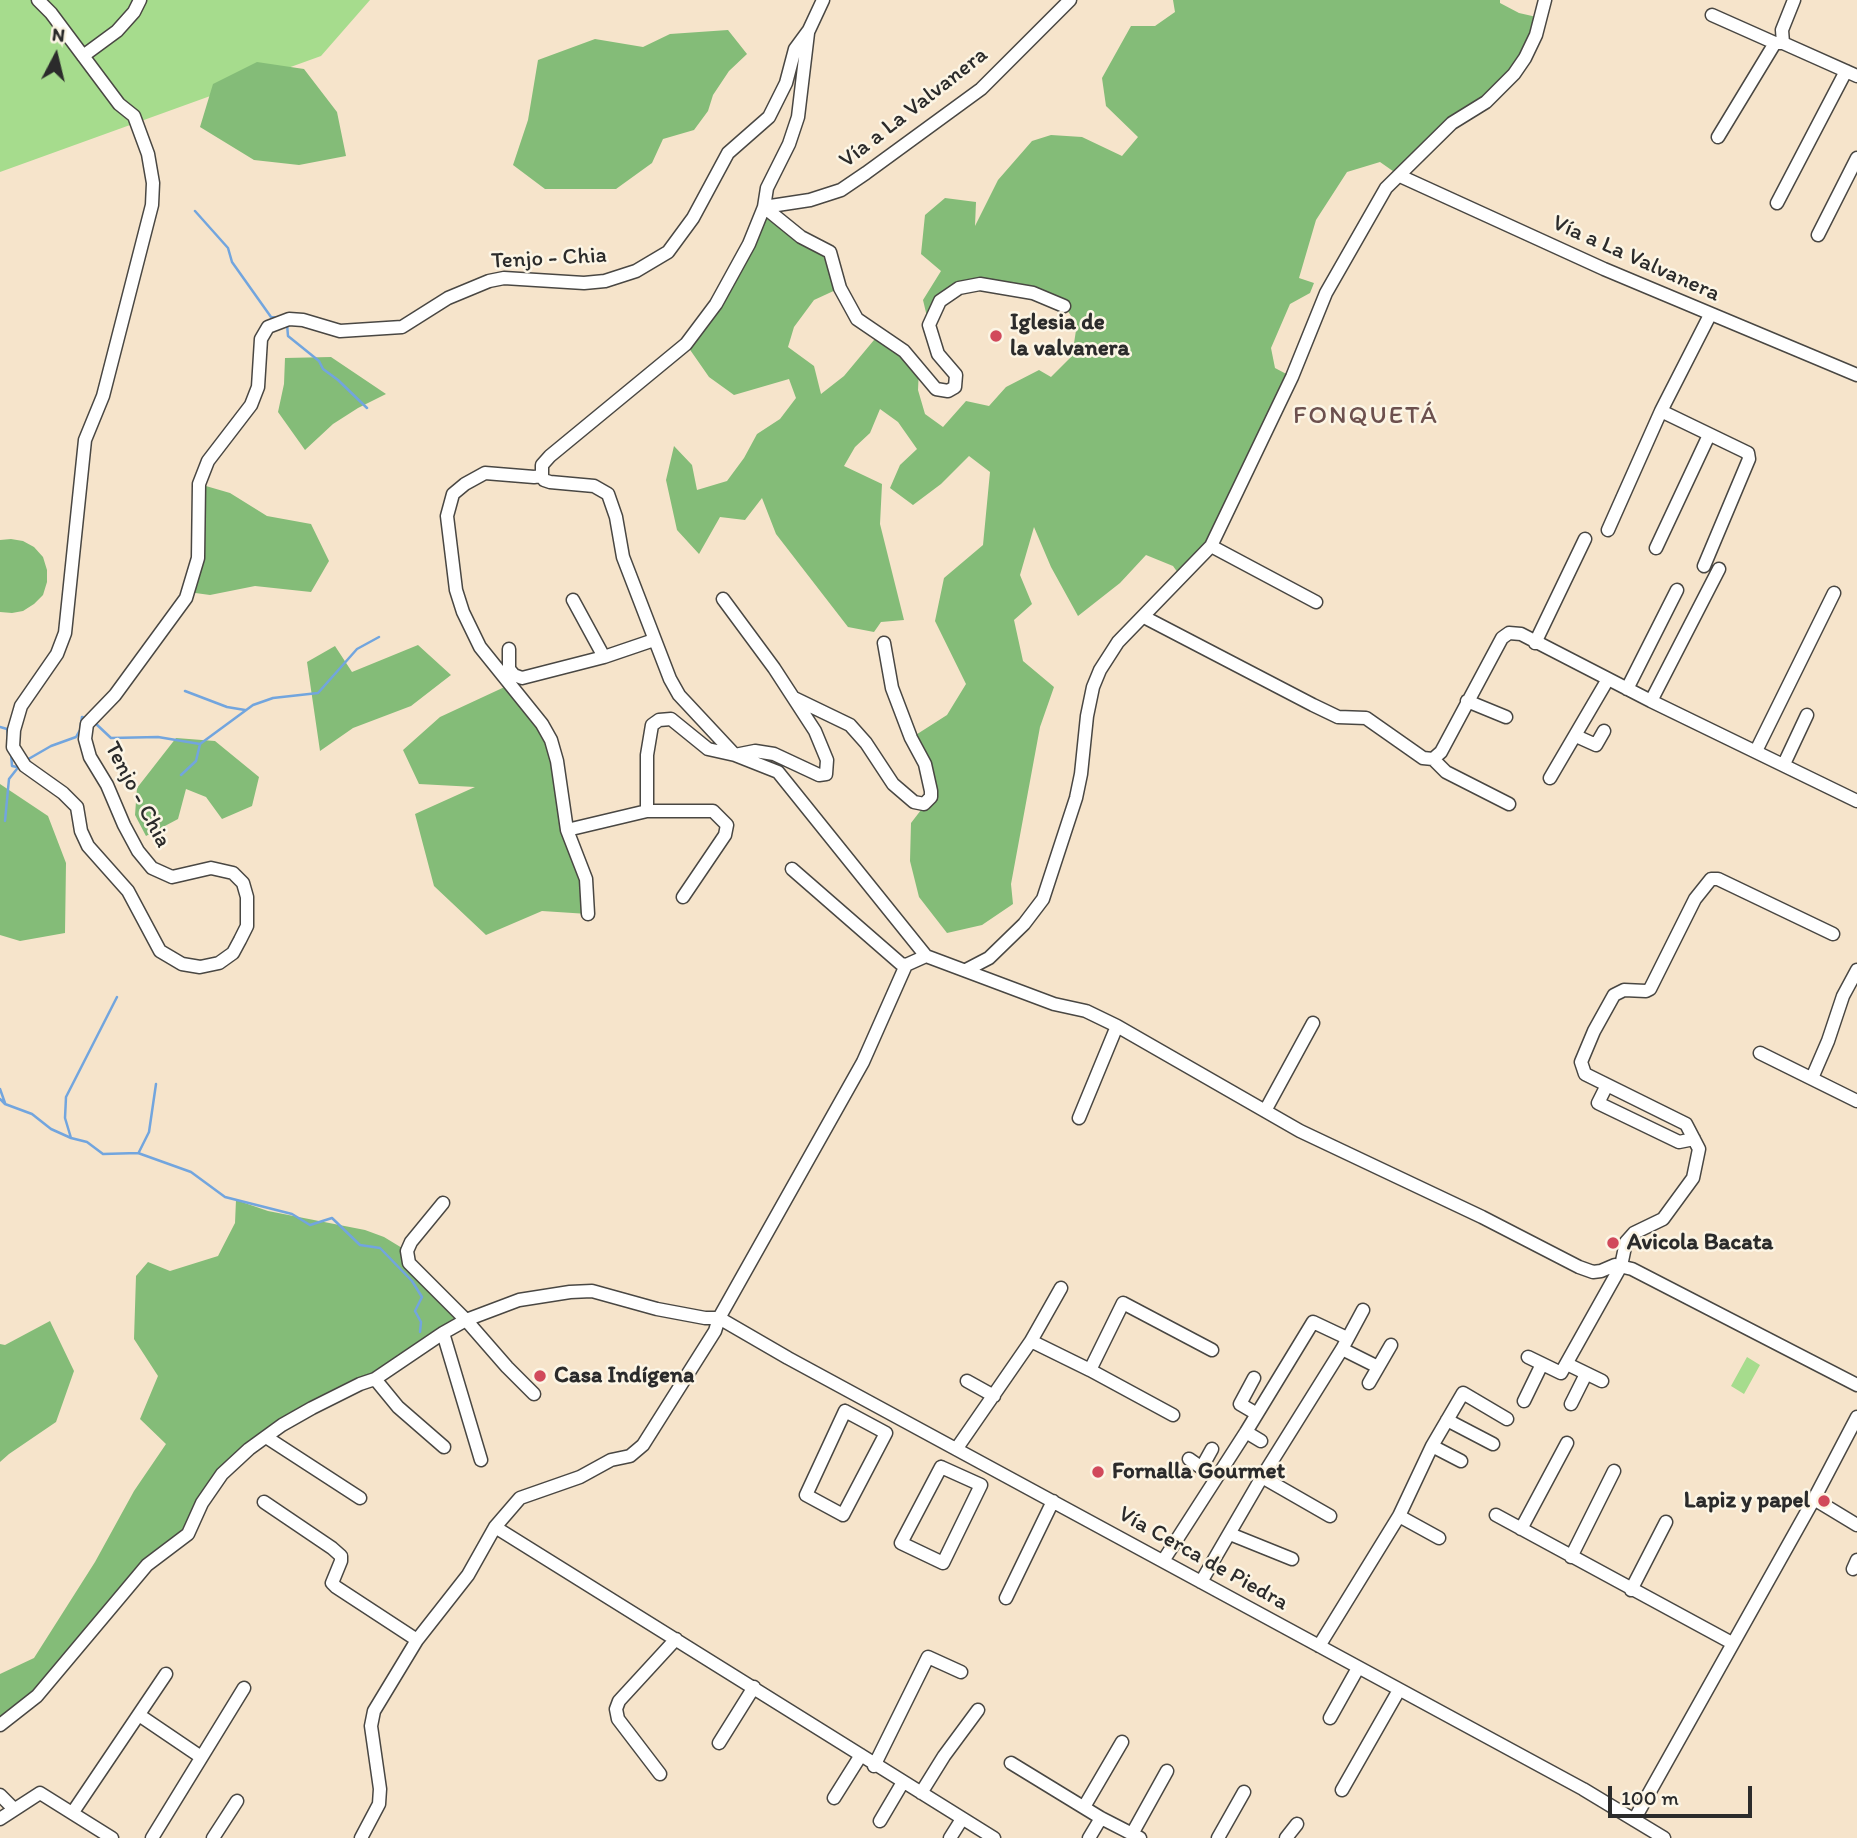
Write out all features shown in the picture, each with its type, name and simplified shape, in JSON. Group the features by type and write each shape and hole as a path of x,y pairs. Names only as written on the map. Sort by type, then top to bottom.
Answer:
{"street":[{"name":"Tenjo - Chia","path":"38,0 51,13 119,104 134,116 151,169 152,205 103,396 85,440 65,633 57,654 21,706 14,730 13,747 25,766 63,793 77,807 88,846 128,891 160,951 182,964 200,967 219,963 233,953 240,940 247,926 247,897 243,883 233,873 211,868 172,877 152,868 138,851 124,825 107,785 90,757 85,739 87,724 115,695 186,598 198,558 199,484 208,461 251,405 258,387 261,339 268,327 289,319 303,320 341,331 402,327 448,298 489,281 504,278 584,283 605,281 636,271 668,252 693,218 728,153 769,117 786,83 795,49 809,30 823,0"},
{"path":"83,56 117,31 134,12 140,0"},
{"name":"Vía a La Valvanera","path":"764,207 810,200 841,190 981,89 1070,0"},
{"path":"966,970 989,958 1024,924 1043,899 1076,798 1093,687 1118,642 1211,546 1292,377 1326,293 1386,188 1452,123 1486,102 1514,74 1536,35 1545,0"},
{"path":"1718,137 1779,43 1794,0"},
{"path":"1712,15 1852,74 1777,203"},
{"path":"735,755 679,695 670,679 623,557 616,517 608,494 594,486 544,480 542,465 686,344 716,304 749,244 764,207 768,188 789,144 798,117 809,30"},
{"path":"1818,235 1857,158"},
{"name":"Vía a La Valvanera","path":"1400,176 1710,315 1857,375"},
{"path":"764,207 801,237 830,252 840,288 857,319 905,351 936,390 948,391 955,387 956,375 938,354 929,325 940,301 959,288 980,284 1004,288 1032,293 1065,306"},
{"path":"1608,530 1661,411 1710,315"},
{"path":"1661,411 1748,453 1749,458 1704,566"},
{"path":"1656,548 1709,435"},
{"path":"542,475 534,477 485,473 455,490 447,516 456,590 470,629 480,647 542,724 551,740 557,761 567,830 586,879 588,914"},
{"path":"1535,643 1585,539"},
{"path":"1211,546 1316,602"},
{"path":"1651,701 1718,569"},
{"path":"1627,689 1677,590"},
{"path":"1756,751 1834,593"},
{"path":"723,599 774,668 815,731 827,760 826,774 819,775 774,754 755,751 735,755"},
{"path":"573,600 604,657"},
{"path":"1144,617 1338,717 1366,718 1423,758 1433,759 1446,772 1509,804"},
{"path":"1433,759 1441,751 1502,638 1509,633 1521,635 1651,701 1853,796"},
{"path":"509,649 509,669 513,675 522,678 604,657 654,640"},
{"path":"791,696 850,725 866,743 893,784 914,802 924,804 931,797 925,764 911,738 892,688 884,643"},
{"path":"1550,778 1608,680"},
{"path":"1467,701 1506,717"},
{"path":"1784,764 1807,715"},
{"path":"647,811 647,755 652,725 659,720 671,719 708,749 735,755 778,772 926,956 1054,1004 1086,1011 1300,1131 1482,1217 1579,1267 1593,1272 1621,1266 1633,1269 1857,1385"},
{"path":"1576,736 1596,746 1604,731"},
{"path":"567,830 647,811 712,810 727,825 725,835 683,897"},
{"path":"792,869 901,964 906,965 926,956"},
{"path":"1528,1357 1561,1373 1621,1266 1626,1242 1634,1233 1663,1219 1693,1178 1699,1149 1686,1124 1585,1074 1581,1062 1614,995 1624,990 1650,989 1695,899 1711,879 1718,879 1833,934"},
{"path":"985,978 989,958"},
{"path":"361,1838 379,1804 380,1789 371,1726 374,1711 417,1640 468,1575 495,1527 520,1498 580,1477 611,1460 630,1456 643,1445 715,1331 719,1318 863,1062 906,965"},
{"path":"1812,1078 1843,996 1857,970"},
{"path":"1265,1111 1313,1023"},
{"path":"1079,1118 1117,1026"},
{"path":"1760,1053 1857,1101"},
{"path":"1606,1085 1598,1103 1679,1142 1694,1139"},
{"path":"443,1203 411,1242 407,1251 409,1264 466,1320 534,1394"},
{"path":"957,1448 1031,1341 1061,1287"},
{"path":"0,1725 37,1696 147,1565 188,1534 202,1503 222,1474 266,1437 312,1408 375,1379 443,1333 466,1320 519,1300 570,1292 592,1291 657,1309 719,1318"},
{"path":"1090,1370 1123,1303 1212,1350"},
{"path":"1201,1582 1363,1310"},
{"name":"Vía Cerca de Piedra","path":"719,1318 1583,1789 1664,1838"},
{"path":"1163,1561 1313,1322 1378,1367"},
{"path":"443,1333 481,1460"},
{"path":"1031,1341 1173,1415"},
{"path":"1368,1383 1391,1345"},
{"path":"1524,1401 1542,1364"},
{"path":"1567,1364 1602,1381"},
{"path":"1571,1404 1586,1374"},
{"path":"1254,1378 1240,1404 1257,1414"},
{"path":"375,1379 398,1407 444,1447"},
{"path":"967,1381 994,1396"},
{"path":"1319,1646 1399,1516 1432,1446 1463,1393 1507,1419"},
{"path":"865,1422 874,1403"},
{"path":"845,1411 865,1422 886,1433 843,1515 806,1495 845,1411"},
{"path":"1634,1820 1857,1417"},
{"path":"1447,1420 1493,1444"},
{"path":"1246,1432 1261,1441"},
{"path":"266,1437 360,1498"},
{"path":"1521,1529 1567,1443"},
{"path":"1432,1446 1461,1461"},
{"path":"1202,1467 1212,1449"},
{"path":"1189,1459 1216,1478"},
{"path":"971,1479 981,1461"},
{"path":"941,1467 971,1479 981,1485 943,1563 901,1543 941,1467"},
{"path":"1571,1557 1614,1471"},
{"path":"1262,1477 1330,1516"},
{"path":"1814,1499 1857,1525"},
{"path":"1006,1598 1053,1501"},
{"path":"264,1502 341,1556 332,1583 336,1587 417,1640"},
{"path":"1496,1515 1732,1643"},
{"path":"1399,1516 1439,1538"},
{"path":"1631,1590 1666,1522"},
{"path":"495,1527 993,1838"},
{"path":"1230,1534 1292,1559"},
{"path":"660,1774 618,1719 615,1709 619,1701 676,1639"},
{"path":"874,1766 928,1657 961,1672"},
{"path":"1330,1718 1358,1668"},
{"path":"73,1812 166,1674"},
{"path":"719,1744 754,1687"},
{"path":"152,1838 244,1688"},
{"path":"1342,1790 1398,1690"},
{"path":"920,1793 978,1710"},
{"path":"139,1715 201,1757"},
{"path":"1084,1808 1122,1742"},
{"path":"834,1798 861,1755"},
{"path":"1011,1763 1101,1818 1136,1836 1167,1771"},
{"path":"880,1821 904,1783"},
{"path":"1218,1838 1244,1792"},
{"path":"0,1819 40,1793 111,1838"},
{"path":"0,1795 14,1809"},
{"path":"213,1838 237,1801"},
{"path":"1089,1838 1101,1818"},
{"path":"950,1838 962,1819"},
{"path":"1286,1838 1297,1825"}],"green space":[{"path":"0,0 370,0 321,56 0,172"},
{"path":"1173,0 1500,0 1500,3 1519,13 1541,18 1525,58 1400,176 1380,162 1347,172 1316,220 1299,278 1314,283 1310,293 1290,304 1271,348 1275,368 1292,377 1211,546 1181,577 1173,566 1146,555 1120,583 1078,616 1051,567 1034,527 1020,575 1032,604 1014,620 1023,661 1054,687 1040,727 1011,884 1013,904 982,925 947,933 919,897 910,861 911,823 931,797 911,738 947,715 966,684 935,621 944,578 983,545 990,472 969,456 941,484 913,505 890,488 900,465 917,449 898,422 880,409 870,433 855,447 844,466 882,484 880,524 904,620 881,622 874,632 848,627 776,534 762,498 745,520 720,517 699,554 677,530 666,480 674,446 692,465 697,490 727,481 757,434 780,419 796,398 789,379 734,395 709,377 686,344 716,304 764,207 830,252 840,288 814,300 794,327 788,347 814,366 821,394 844,376 879,334 919,369 918,390 925,414 943,427 966,401 989,406 1006,387 1039,370 1051,377 1072,356 1077,324 1064,306 980,284 941,301 929,325 923,300 941,271 921,254 925,215 945,198 976,202 975,226 998,180 1032,141 1051,135 1082,137 1122,156 1138,137 1106,106 1102,78 1131,26 1155,26 1175,12"},
{"path":"728,30 747,54 729,71 713,95 708,111 694,130 663,139 652,163 616,189 545,189 513,165 528,120 538,60 595,39 643,47 670,34"},
{"path":"257,62 304,69 337,112 346,156 299,165 254,160 200,127 213,84"},
{"path":"331,357 386,394 333,424 305,450 278,412 284,384 285,358"},
{"path":"199,484 230,493 267,516 311,524 329,561 311,592 255,586 210,595 188,592 192,582"},
{"path":"11,539 34,547 43,557 47,570 43,595 23,611 12,613 0,612 0,540"},
{"path":"418,645 451,675 411,706 353,728 320,751 307,662 335,646 352,672"},
{"path":"511,684 542,724 586,879 588,914 542,911 486,935 434,886 415,814 475,787 419,784 403,750 440,717"},
{"path":"176,738 215,741 259,777 252,806 222,819 206,797 186,789 178,819 146,836 135,815 137,788"},
{"path":"0,784 48,816 66,863 65,933 20,941 0,935"},
{"path":"236,1200 268,1211 365,1230 384,1237 407,1251 466,1320 375,1379 312,1408 222,1474 188,1534 147,1565 63,1667 0,1725 0,1674 34,1658 95,1562 134,1491 166,1444 140,1419 158,1376 134,1339 136,1276 148,1262 170,1271 218,1256 235,1223"},
{"path":"50,1321 74,1371 56,1422 0,1462 0,1344 5,1345"},
{"path":"1747,1357 1760,1365 1744,1394 1731,1386"}],"waterway":[{"path":"195,211 228,248 232,262 271,317 280,318"},
{"path":"287,324 288,336 319,361 323,369 367,408"},
{"path":"94,722 111,738 158,737 200,744 253,705 273,698 318,693 357,649 379,637"},
{"path":"185,691 227,707 245,710"},
{"path":"25,761 51,746 76,737 82,717 85,718"},
{"path":"0,727 7,729 8,736"},
{"path":"181,775 196,761 200,744"},
{"path":"11,753 12,766 17,767"},
{"path":"5,821 9,779 20,765"},
{"path":"71,1138 65,1118 66,1097 117,997"},
{"path":"139,1152 149,1132 156,1084"},
{"path":"0,1089 5,1103"},
{"path":"0,1099 5,1104 32,1114 51,1129 87,1142 103,1154 138,1153 191,1172 225,1197 292,1214 310,1225 332,1218 360,1245 380,1248 412,1281 422,1297 415,1311 421,1322 420,1332"}],"place":[{"name":"Iglesia de la valvanera","path":"996,336"},
{"name":"Avicola Bacata","path":"1613,1243"},
{"name":"Casa Indígena","path":"540,1376"},
{"name":"Fornalla Gourmet","path":"1098,1472"},
{"name":"Lapiz y papel","path":"1824,1501"}],"district":[{"name":"FONQUETÁ","path":"1366,416"}]}
